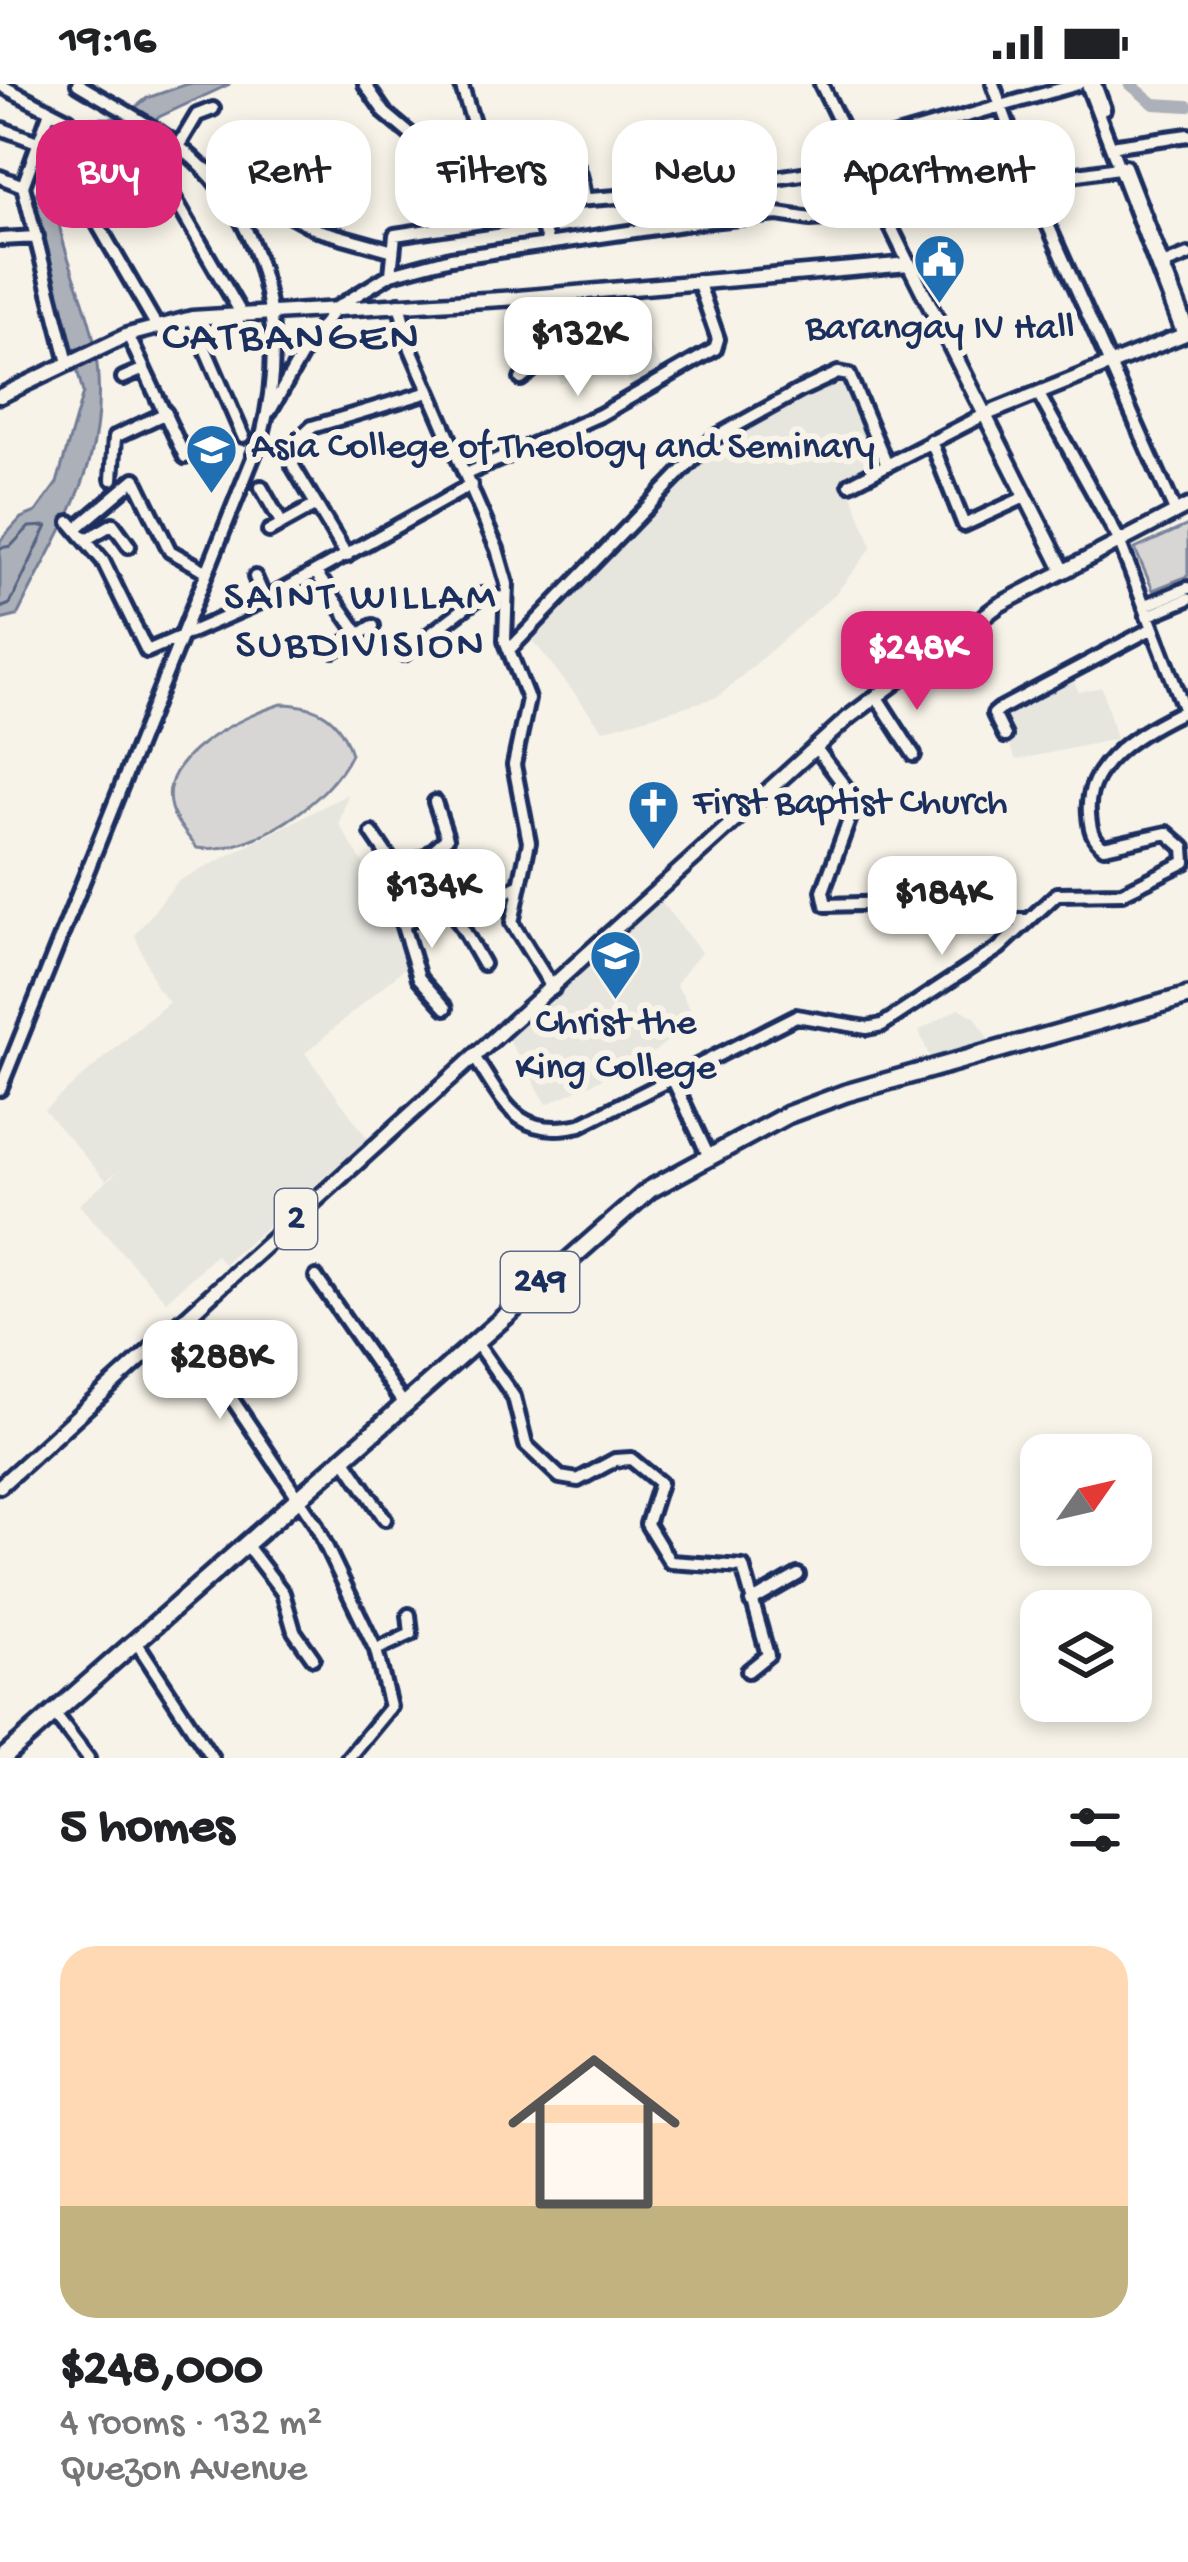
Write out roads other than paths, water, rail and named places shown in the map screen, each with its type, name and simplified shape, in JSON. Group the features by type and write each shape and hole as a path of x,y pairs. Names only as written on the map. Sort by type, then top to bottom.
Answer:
{"highway":[{"name":"249","path":"3,1758 627,1206 787,1114 1188,996"}],"main road":[{"path":"0,396 128,335 192,318 518,298 909,264 1062,568"},
{"path":"984,415 1187,337"},
{"name":"2","path":"0,1486 876,696 998,605 1182,508"}],"street":[{"path":"78,84 138,120"},
{"path":"365,84 395,121"},
{"path":"460,84 472,120"},
{"path":"821,84 840,120"},
{"path":"993,84 1006,120"},
{"path":"954,120 1087,84"},
{"path":"1087,84 1117,145 1187,337"},
{"path":"1087,84 1187,337"},
{"path":"0,85 69,120"},
{"path":"182,140 197,115 213,109"},
{"path":"47,120 50,111"},
{"path":"0,128 36,142"},
{"path":"1117,145 1188,135"},
{"path":"182,150 206,172"},
{"path":"36,153 23,186 72,362"},
{"path":"202,167 206,169"},
{"path":"1075,175 1118,168"},
{"path":"0,177 23,186"},
{"path":"182,211 242,315"},
{"path":"100,228 156,326"},
{"path":"242,228 263,272 271,312 273,368 268,414"},
{"path":"314,228 390,250"},
{"path":"392,274 390,250 395,235 442,228"},
{"path":"542,228 548,244"},
{"path":"0,1089 268,414 336,308 392,274 657,228"},
{"path":"891,228 909,264"},
{"path":"1049,228 1109,364 1182,508"},
{"path":"2,238 37,237"},
{"path":"1163,265 1188,255"},
{"path":"206,571 170,551 135,479 73,525 87,539 144,650 178,639 316,573 469,479 600,415 715,349 718,339 698,280"},
{"path":"518,298 531,370 521,379"},
{"path":"399,304 429,392 504,570 509,650 528,699 514,765 529,842 512,923 553,989"},
{"path":"192,318 243,436"},
{"path":"128,335 185,458"},
{"path":"123,378 145,368"},
{"path":"509,650 704,446 736,423 799,391 838,373 849,375 886,463"},
{"path":"347,556 291,460 305,430 429,392"},
{"path":"475,1058 511,1111 542,1130 580,1125 796,1016 867,1028 883,1025 999,948 1057,894 1122,892 1185,862 1184,848 1167,833 1104,847 1095,840 1088,810 1108,760 1186,710 1118,538 1038,393"},
{"path":"112,478 115,437 166,413"},
{"path":"850,484 984,415"},
{"path":"931,441 964,525 1025,496"},
{"path":"261,488 282,524"},
{"path":"269,531 316,505"},
{"path":"87,539 113,524 129,546"},
{"path":"316,573 359,634"},
{"path":"255,577 266,600"},
{"path":"1006,736 994,714 1000,709 1188,588"},
{"path":"404,654 482,595 504,598"},
{"path":"1148,617 1188,599"},
{"path":"334,650 373,626"},
{"path":"876,696 914,755"},
{"path":"815,747 856,801 823,891 826,905 894,904 980,920 1027,920"},
{"path":"386,893 448,837 435,802"},
{"path":"372,833 402,877"},
{"path":"422,858 483,964"},
{"path":"456,916 520,884"},
{"path":"444,896 403,926 411,962 446,1008"},
{"path":"673,1080 709,1157"},
{"path":"316,1277 403,1403"},
{"path":"181,1321 299,1496 376,1650 390,1707 348,1758"},
{"path":"475,1341 514,1397 524,1442 552,1472 578,1480 620,1457 636,1462 660,1483 646,1524 666,1558 680,1566 740,1564 768,1655 748,1671"},
{"path":"343,1457 385,1519"},
{"path":"245,1543 283,1593 294,1631 314,1658"},
{"path":"751,1601 798,1575"},
{"path":"376,1650 411,1634 409,1615"},
{"path":"135,1640 212,1758"},
{"path":"53,1712 88,1758"}],"water":[{"path":"187,84 230,84 156,120 78,120 122,118 147,98"},
{"path":"41,228 61,228 88,317 98,384 97,421 91,454 68,516 17,616 0,620 0,541 21,518 36,512 57,483 83,393"}],"waterway":[{"path":"1130,84 1154,104 1188,106"}],"place":[{"name":"Barangay IV Hall","path":"940,306"},
{"name":"Asia College of Theology and Seminary","path":"212,495"},
{"name":"First Baptist Church","path":"654,851"},
{"name":"Christ the King College","path":"616,1001"}],"district":[{"name":"CATBANGEN","path":"292,339"},
{"name":"SAINT WILLAM SUBDIVISION","path":"361,623"}]}
